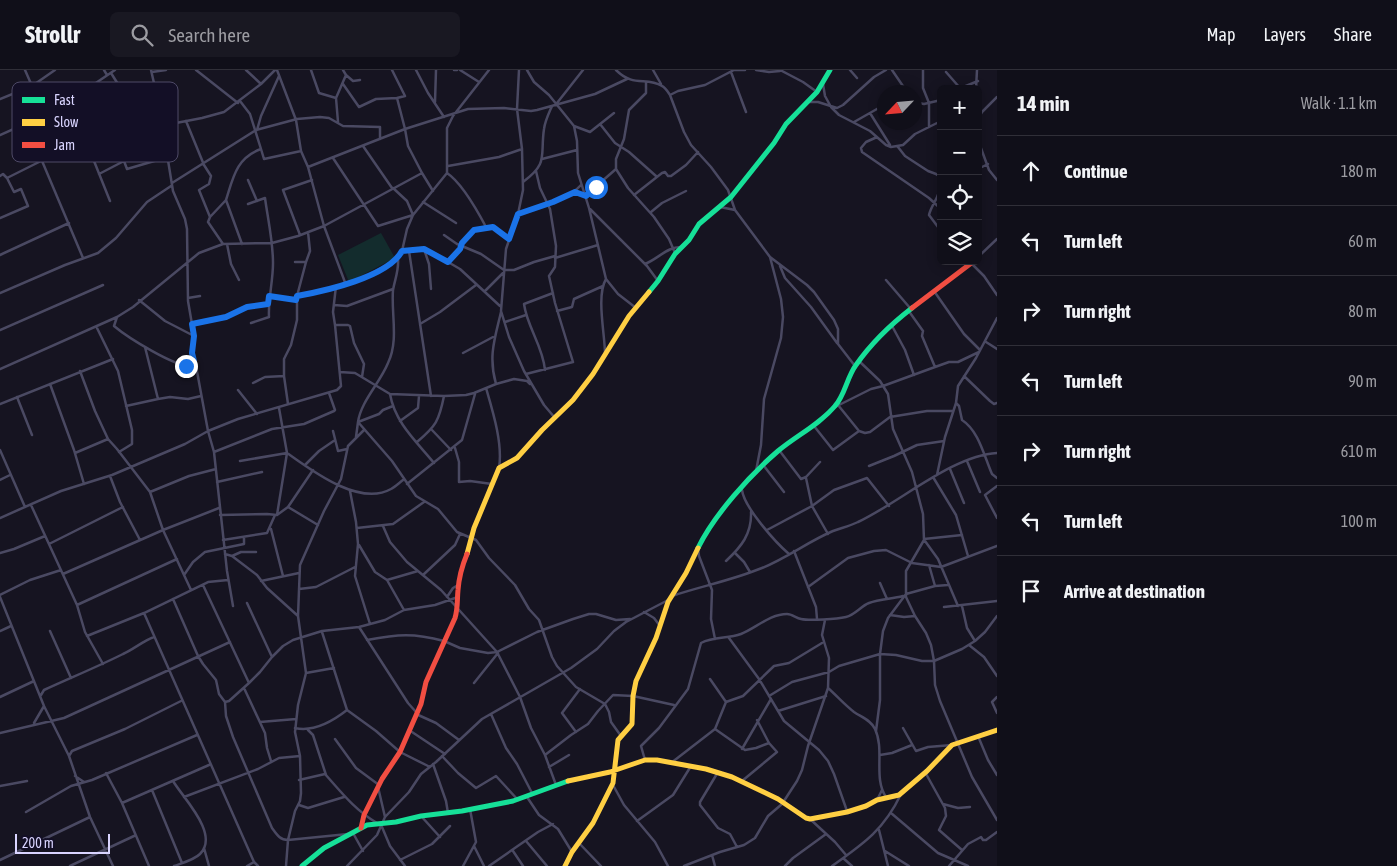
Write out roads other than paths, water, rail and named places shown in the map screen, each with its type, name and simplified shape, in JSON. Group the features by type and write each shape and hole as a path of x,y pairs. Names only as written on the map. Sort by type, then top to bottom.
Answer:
{"street":[{"path":"25,70 30,82"},
{"path":"38,82 55,70"},
{"path":"104,70 115,82"},
{"path":"97,82 114,70"},
{"path":"152,71 166,70"},
{"path":"196,70 239,102 250,114 264,159 301,151"},
{"path":"246,70 261,84"},
{"path":"178,122 224,112 239,102 276,70 296,120 301,151 312,180 324,226 346,285"},
{"path":"311,70 319,93 336,98"},
{"path":"343,70 353,81 360,80"},
{"path":"343,84 359,107 376,99 405,96 392,70"},
{"path":"416,70 444,117"},
{"path":"435,102 436,70"},
{"path":"459,70 479,82"},
{"path":"356,437 361,412 392,354 394,289 399,268 398,259 412,215 447,172 447,128 455,112 489,70"},
{"path":"496,384 491,364 493,337 501,311 509,239 522,199 522,149 517,109 519,70"},
{"path":"527,70 534,82 557,104 574,126 578,173 586,196 606,279 618,294 636,308"},
{"path":"557,104 583,70"},
{"path":"616,70 627,79 662,86"},
{"path":"653,70 662,86 670,95 691,145 711,166 731,197 735,210 770,257 814,292 836,324 838,344"},
{"path":"670,95 678,90 705,86 733,71 745,70"},
{"path":"756,70 768,72 781,70 817,92"},
{"path":"499,468 517,458 573,400 593,374 636,308 658,281 675,254 689,240 704,217 731,197 774,144 790,120 817,92 830,70"},
{"path":"850,70 857,78"},
{"path":"808,102 818,102 837,108 886,70"},
{"path":"892,70 902,85"},
{"path":"923,70 923,88 929,103 929,128"},
{"path":"977,70 977,85"},
{"path":"733,71 746,112"},
{"path":"946,72 957,85"},
{"path":"256,130 279,75"},
{"path":"338,122 336,98 346,75"},
{"path":"308,167 405,129 455,112 479,108 531,111 604,91 627,79"},
{"path":"969,85 978,82"},
{"path":"646,83 646,93 628,110 626,133 616,159 616,169 634,195 651,213 675,254"},
{"path":"822,83 825,96 831,107 839,115 870,131 891,147 898,147 915,134 937,123"},
{"path":"0,98 12,94"},
{"path":"397,98 408,146 433,191"},
{"path":"982,112 997,98"},
{"path":"922,104 937,101"},
{"path":"523,182 536,171 542,159 543,131 552,105"},
{"path":"854,122 877,108"},
{"path":"574,126 590,132 614,113"},
{"path":"870,113 891,147"},
{"path":"0,292 101,251 116,238 147,202 256,130 310,117 320,117 329,118 343,126 380,127 380,139"},
{"path":"186,121 211,178 209,184 200,190 210,216"},
{"path":"600,124 620,148 629,152 656,176"},
{"path":"0,135 12,129"},
{"path":"978,130 978,140 989,170 997,180"},
{"path":"877,137 866,142 861,148 862,152 935,203"},
{"path":"363,146 392,188 407,201 412,215"},
{"path":"898,147 905,156 937,175"},
{"path":"223,244 208,222 210,216 226,200 239,163 250,152 260,149"},
{"path":"448,166 499,156 522,149"},
{"path":"542,159 577,150"},
{"path":"634,195 656,176 665,172 668,176 671,176 686,165 698,152"},
{"path":"333,158 378,226 412,215"},
{"path":"7,178 38,162"},
{"path":"43,162 83,258"},
{"path":"94,162 110,201"},
{"path":"99,174 122,162"},
{"path":"124,162 127,169 149,162"},
{"path":"169,162 172,184 185,219 188,298 194,336 192,353 201,386 201,396 214,452 223,540 233,606"},
{"path":"982,168 988,164"},
{"path":"586,196 616,169"},
{"path":"526,374 573,362 549,276 555,267 556,246 548,203 540,188 536,171"},
{"path":"447,172 455,178 486,227"},
{"path":"0,368 117,317 198,254 223,244 272,243 301,235 324,226 422,173"},
{"path":"0,176 3,174 7,178 14,192 21,190 28,206 0,218"},
{"path":"248,180 257,201"},
{"path":"301,235 283,190 312,180"},
{"path":"518,214 575,192 581,186"},
{"path":"651,213 662,203 686,191"},
{"path":"575,192 586,196"},
{"path":"248,204 265,198 272,243 273,265 268,304 269,318 251,323"},
{"path":"226,200 242,244"},
{"path":"937,200 929,216 937,226"},
{"path":"423,202 456,223"},
{"path":"719,207 735,210"},
{"path":"589,208 645,264 658,281"},
{"path":"0,255 69,224"},
{"path":"448,262 474,230 493,227 509,239"},
{"path":"288,405 284,359 291,344 297,320 296,300 302,272 310,251 308,232"},
{"path":"444,236 481,254 504,272"},
{"path":"982,253 997,238"},
{"path":"227,244 231,264 239,280"},
{"path":"485,291 504,272 598,245"},
{"path":"645,264 656,260 673,248 682,247"},
{"path":"402,251 418,248 424,249 448,262 460,269 501,307"},
{"path":"424,249 429,264 431,289"},
{"path":"409,251 431,396"},
{"path":"756,472 761,446 764,399 777,355 783,324 781,299 770,257"},
{"path":"297,296 346,285 398,259"},
{"path":"295,262 306,262"},
{"path":"780,265 785,278 811,307 855,366"},
{"path":"838,404 855,366 890,323 967,265"},
{"path":"974,265 997,295"},
{"path":"605,354 602,308 603,286 606,279"},
{"path":"886,280 909,309 923,331 922,336 935,366"},
{"path":"0,330 103,285"},
{"path":"420,324 433,317 476,285"},
{"path":"0,518 31,506 61,491 110,476 238,419 337,390 341,386 333,318 336,286"},
{"path":"558,311 572,307 574,299 603,286"},
{"path":"334,305 347,306 394,289"},
{"path":"934,291 964,334 979,351"},
{"path":"545,370 541,350 526,315 524,303 553,293"},
{"path":"188,298 200,296"},
{"path":"269,296 296,300"},
{"path":"139,300 166,321 194,336"},
{"path":"192,324 226,317 247,307 268,304"},
{"path":"501,311 512,344 532,386 555,418"},
{"path":"505,322 526,315"},
{"path":"117,317 114,326 145,347 175,363 192,366 194,361"},
{"path":"937,475 944,441 956,402 958,386 986,341 997,318"},
{"path":"890,323 905,350 914,375"},
{"path":"335,325 350,326 354,343 364,364 362,377"},
{"path":"96,327 118,371 132,430 132,444 119,452"},
{"path":"462,354 493,337"},
{"path":"986,341 997,350"},
{"path":"145,347 158,399"},
{"path":"565,866 572,852 593,823 612,783 617,744 621,736 632,724 633,696 636,681 656,638 670,598 686,574 698,547 716,518 756,472 779,450 814,426 838,404 871,389 884,386 935,366 949,362 958,362 979,351"},
{"path":"0,404 113,359"},
{"path":"859,361 884,386 889,397 890,417 896,437 912,472 923,514 924,540 905,575 904,595 928,639 934,661 936,692 955,744 977,787 997,820"},
{"path":"80,372 108,439 150,492 163,530 191,590"},
{"path":"340,372 352,372 390,394 444,396 475,393 514,378 527,381 532,386"},
{"path":"254,383 265,378 284,376"},
{"path":"964,376 990,402 997,403"},
{"path":"50,384 84,484"},
{"path":"361,828 364,816 378,786 400,752 421,704 426,682 455,618 458,608 458,585 461,570 479,515 499,468 500,453 493,412 486,388"},
{"path":"238,390 257,414"},
{"path":"214,452 245,438 282,426 304,424 335,411 329,393"},
{"path":"407,484 455,448 464,438 475,393"},
{"path":"390,394 400,421 434,463"},
{"path":"126,406 170,397 188,399 201,396"},
{"path":"400,421 418,408 419,396"},
{"path":"417,442 432,430 439,416 444,396"},
{"path":"17,397 32,435"},
{"path":"956,402 962,420 974,432 992,474 997,478"},
{"path":"838,404 859,431"},
{"path":"358,422 393,406"},
{"path":"223,540 265,534 276,515 287,453 279,408"},
{"path":"814,426 834,450 859,431 870,432 890,417 927,411 953,412"},
{"path":"358,422 392,461 403,480 416,496 438,509 454,529 476,540 489,558 518,590 529,609 539,620 552,657 562,673 580,689 605,704 609,712 610,722 621,736"},
{"path":"333,430 339,452 347,449"},
{"path":"286,866 288,840 301,794 299,780 300,756 295,728 306,673 298,616 300,564 324,511 338,486 347,449 364,430"},
{"path":"432,430 451,450"},
{"path":"75,453 108,439"},
{"path":"305,465 318,451 335,440"},
{"path":"869,466 917,445 944,441"},
{"path":"455,448 459,482 470,481 492,484"},
{"path":"0,450 25,508"},
{"path":"779,450 802,479 820,462"},
{"path":"240,461 287,453 338,486 350,491 366,493 390,489 403,480"},
{"path":"347,866 377,835 382,823 409,792 421,774 432,766 471,728 491,714 562,673 597,649 614,631 632,618 670,598 711,586 770,564 828,534 859,522 889,506 950,468 984,455 997,453"},
{"path":"967,461 980,492"},
{"path":"764,466 784,492"},
{"path":"950,468 964,503"},
{"path":"150,492 189,476 216,469"},
{"path":"220,515 276,515 288,507 313,470"},
{"path":"217,482 262,472"},
{"path":"0,480 10,475"},
{"path":"110,476 140,540"},
{"path":"806,477 812,506 828,534"},
{"path":"933,477 956,515 968,556"},
{"path":"767,530 812,506 834,490 867,478 889,506"},
{"path":"997,486 985,495 997,518"},
{"path":"726,561 735,553 746,538 751,520 742,488"},
{"path":"350,491 357,528 356,582 370,624"},
{"path":"736,495 743,496"},
{"path":"357,528 394,524 424,502"},
{"path":"31,506 63,574 87,636 103,664"},
{"path":"49,544 123,507"},
{"path":"288,507 318,525"},
{"path":"63,574 163,530 220,508"},
{"path":"750,511 778,545 789,554"},
{"path":"751,520 757,518"},
{"path":"382,526 390,542 418,571 449,598 498,653 520,697 556,785"},
{"path":"270,528 283,576"},
{"path":"423,575 455,545 461,534"},
{"path":"924,540 962,535"},
{"path":"0,553 45,536"},
{"path":"184,575 200,555 207,551 244,544 244,537"},
{"path":"924,540 942,567 958,606"},
{"path":"358,544 375,572 387,580 404,610"},
{"path":"808,587 848,558 874,550 890,551 912,563 942,567 997,546"},
{"path":"698,547 699,556 713,596 711,619 715,639"},
{"path":"794,551 816,607 817,619"},
{"path":"232,556 241,552 256,552"},
{"path":"735,553 750,572"},
{"path":"225,554 232,556 257,575 298,616"},
{"path":"76,605 177,559"},
{"path":"929,565 935,586"},
{"path":"299,589 316,587 355,567"},
{"path":"61,570 30,580 0,596 44,706 69,756 90,818 113,866"},
{"path":"387,580 418,571"},
{"path":"261,581 299,573"},
{"path":"87,636 144,613 203,584 216,580 228,580"},
{"path":"880,583 887,599"},
{"path":"203,584 250,683"},
{"path":"449,598 453,588 458,585"},
{"path":"645,760 641,746 659,728 690,686 701,643 715,639 730,638 783,614 806,620 846,617 867,604 935,586 948,585"},
{"path":"886,797 882,790 880,755 876,731 880,700 880,654 883,631 890,615 904,595"},
{"path":"225,702 229,701 250,683 272,656 289,642 322,631 359,627 385,620 404,610 434,605 449,598 458,597"},
{"path":"173,598 198,656 215,678 219,694 225,702 226,716 233,737 272,828 278,836 288,840 353,833"},
{"path":"944,607 997,601"},
{"path":"247,603 272,656"},
{"path":"962,606 967,628 975,641"},
{"path":"644,612 657,620 660,626"},
{"path":"144,613 254,862 258,866"},
{"path":"474,682 498,653 542,631 573,619 593,614 616,620 632,618"},
{"path":"890,615 904,618 915,616"},
{"path":"742,748 770,697 792,682 829,672 839,666 880,654 896,654 922,662 934,661 975,641 985,632 997,616"},
{"path":"684,866 737,847 755,838 768,816 783,802 802,770 828,688 829,658 823,642 822,630 825,620"},
{"path":"0,631 11,626"},
{"path":"359,627 416,713 436,723 459,740"},
{"path":"50,631 71,678"},
{"path":"322,631 347,710 376,731 400,752 432,766 448,813"},
{"path":"367,640 409,634 421,635 444,641 456,647 486,653 498,653"},
{"path":"41,695 44,690 103,664 130,650 142,641 154,637"},
{"path":"730,638 760,679 784,721 824,754 832,767 847,812"},
{"path":"0,733 64,718 230,642"},
{"path":"670,764 715,729 726,702 744,696 774,666 789,663 823,642"},
{"path":"969,645 984,657 997,676"},
{"path":"306,673 334,668"},
{"path":"710,679 726,702"},
{"path":"0,697 34,681"},
{"path":"37,687 44,690"},
{"path":"244,687 266,735 271,761"},
{"path":"828,688 854,713 873,726 876,731"},
{"path":"576,732 562,714 580,689"},
{"path":"545,755 591,722 595,714 615,695 633,696 674,706"},
{"path":"778,711 826,696"},
{"path":"997,697 992,702 997,713"},
{"path":"66,750 72,751 125,729 182,701"},
{"path":"33,724 44,706"},
{"path":"295,728 308,730 336,719 347,710"},
{"path":"491,714 506,748 517,764 539,815 553,824 572,852"},
{"path":"260,722 296,719"},
{"path":"742,781 777,752 757,720"},
{"path":"903,728 916,751 928,747 955,744 997,730"},
{"path":"715,729 742,748 748,750 769,742"},
{"path":"308,730 313,735 326,775 344,797 364,816 382,823"},
{"path":"409,730 443,755 458,774 476,788 496,776 518,800"},
{"path":"26,812 78,784 197,735"},
{"path":"978,736 988,760 997,775"},
{"path":"336,739 356,768 378,786 382,823 390,846 405,866"},
{"path":"832,866 879,830 891,814 901,794 955,744"},
{"path":"880,755 892,753 912,745"},
{"path":"69,756 72,751"},
{"path":"184,797 249,772 283,756 300,756"},
{"path":"549,767 569,756"},
{"path":"302,866 324,848 367,825 396,822 518,800 576,778 615,770 645,760 657,760 670,764 691,766 718,772 742,781 783,802 810,819 846,855"},
{"path":"122,803 210,764"},
{"path":"637,821 672,795 691,766"},
{"path":"718,772 700,804 718,828 730,834 737,847"},
{"path":"925,772 943,804 946,816 939,830 962,850"},
{"path":"106,773 122,803 149,866"},
{"path":"299,780 319,774 326,775"},
{"path":"75,776 84,782"},
{"path":"173,780 195,812 204,831 204,848 209,866"},
{"path":"0,786 27,781"},
{"path":"612,783 624,805 655,842 668,866"},
{"path":"152,789 182,862"},
{"path":"877,800 882,790"},
{"path":"810,819 847,812 877,800 901,794"},
{"path":"299,805 308,808 344,797"},
{"path":"943,804 958,808 970,807"},
{"path":"462,866 474,846 476,837 470,809"},
{"path":"891,814 938,853 968,866"},
{"path":"421,816 440,837"},
{"path":"0,860 90,818"},
{"path":"489,866 553,824"},
{"path":"400,860 427,847 450,826"},
{"path":"879,830 888,866"},
{"path":"949,866 968,844 980,838 985,840 997,832"},
{"path":"353,833 363,851"},
{"path":"785,866 826,834"},
{"path":"70,866 135,836"},
{"path":"526,840 547,866"},
{"path":"579,843 601,866"},
{"path":"474,846 484,866"},
{"path":"174,866 197,856 204,848"},
{"path":"513,851 523,866"},
{"path":"884,851 909,866"},
{"path":"712,855 715,866"},
{"path":"843,858 852,866"},
{"path":"247,866 254,862"}]}
